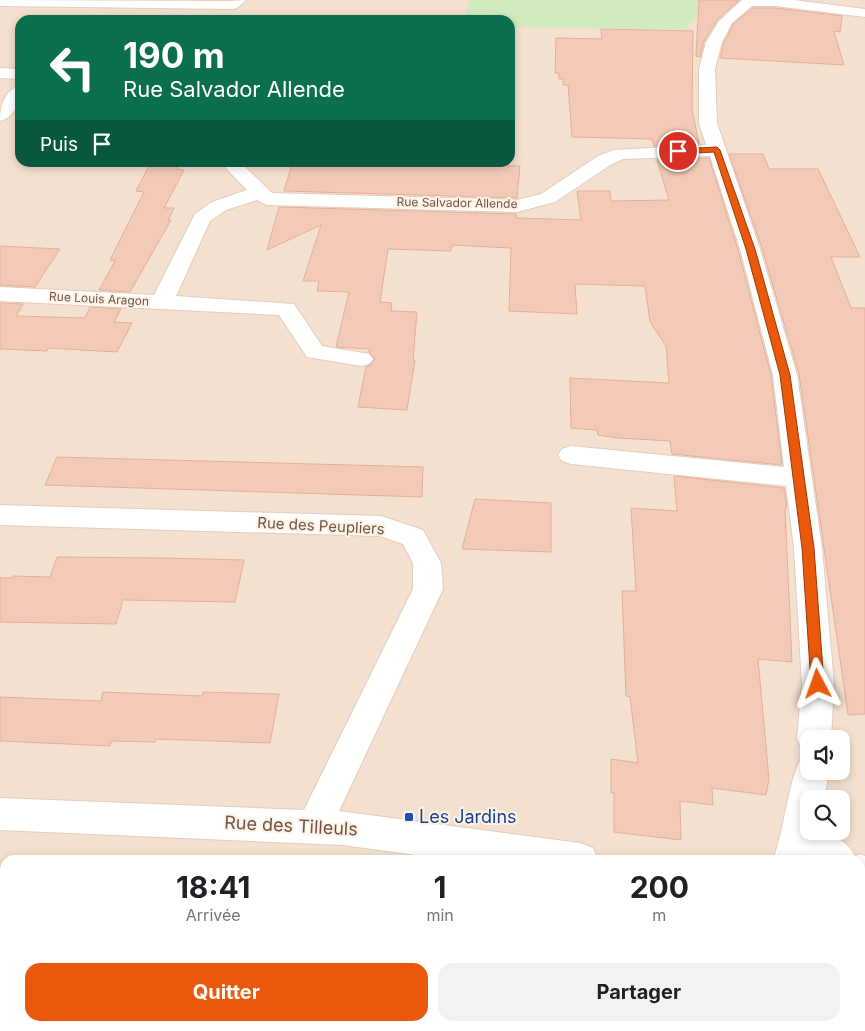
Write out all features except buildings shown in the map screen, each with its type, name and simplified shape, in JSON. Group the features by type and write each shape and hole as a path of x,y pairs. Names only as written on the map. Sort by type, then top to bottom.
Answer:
{"street":[{"path":"0,2 232,5 240,0"},
{"path":"815,730 818,684 808,548 785,375 750,249 708,123 707,68 714,42 726,21 750,1 865,12"},
{"path":"0,73 15,74"},
{"path":"0,116 15,98"},
{"name":"Rue Salvador Allende","path":"259,193 267,199 517,206 548,198 604,160 620,154 717,150"},
{"path":"234,167 259,193"},
{"name":"Rue Louis Aragon","path":"0,294 162,302 202,218 219,206 259,193"},
{"path":"162,302 286,309 315,352 361,359"},
{"path":"571,455 799,478"},
{"name":"Rue des Peupliers","path":"0,515 381,526 413,537 427,562 428,589 314,826"},
{"path":"810,780 795,848 821,855"},
{"name":"Rue des Tilleuls","path":"0,814 342,828 543,855"}],"shaded area":[{"path":"0,0 865,0 865,855 0,855"}],"green space":[{"path":"469,0 708,0 685,30 515,27 515,15 466,15"}],"place":[{"name":"Les Jardins","path":"409,817"}],"route":[{"path":"678,151 717,150 750,249 785,375 808,548 818,684"}]}
